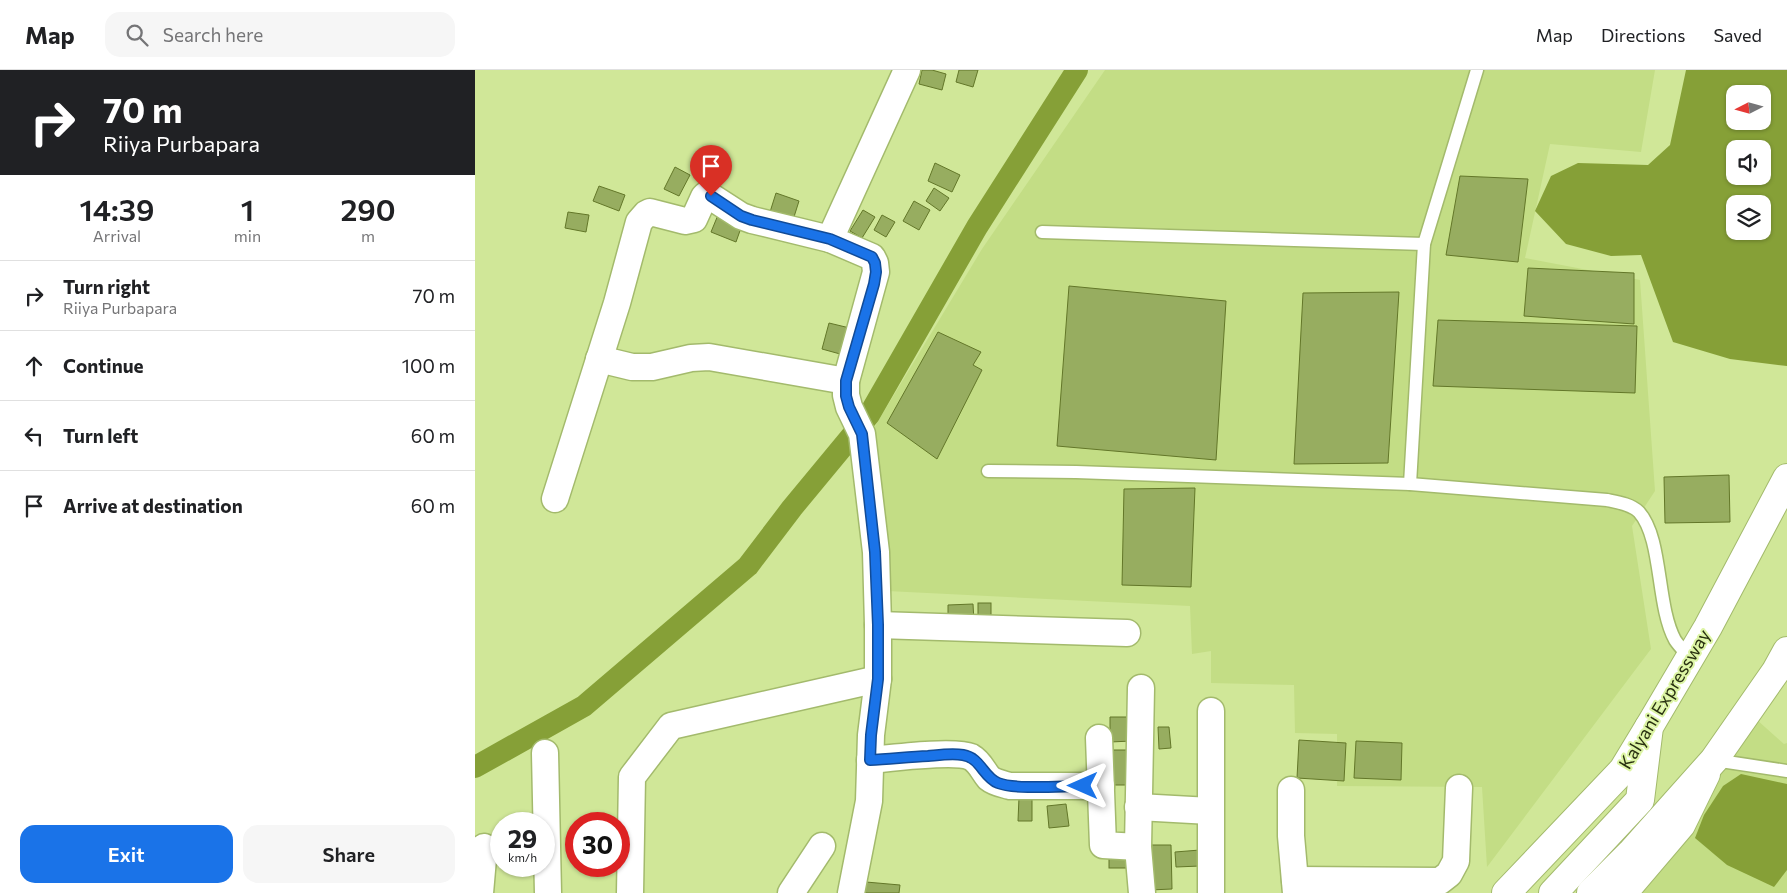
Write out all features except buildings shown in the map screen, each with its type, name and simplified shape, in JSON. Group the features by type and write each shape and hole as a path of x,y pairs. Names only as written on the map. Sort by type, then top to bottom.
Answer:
{"main road":[{"name":"Kalyani Expressway","path":"1506,893 1623,770 1690,658 1787,478"},
{"path":"1591,893 1631,853 1714,760 1776,671 1787,651"},
{"path":"1553,893 1640,800 1649,727"},
{"path":"1623,893 1681,825 1714,760"}],"street":[{"path":"830,239 907,70"},
{"path":"555,499 617,303 639,222 646,214 650,212 690,221 694,219 706,195 711,196 741,216 830,239 872,257 875,263 874,284 846,381 846,396 849,407 862,434 875,552 878,625 878,679 871,735 869,801 851,893"},
{"path":"599,359 632,367 652,367 691,358 709,357 846,381"},
{"path":"878,625 1127,633"},
{"path":"630,893 632,777 671,726 878,679"},
{"path":"1141,688 1138,847 1142,893"},
{"path":"1211,711 1211,893"},
{"path":"1099,738 1103,845 1138,847"},
{"path":"545,753 545,812"},
{"path":"870,760 949,754 964,755 973,758 983,767 989,778 997,783 1011,786 1101,786"},
{"path":"1291,790 1291,836 1295,887 1406,887 1440,881 1449,874 1457,861 1459,788"},
{"path":"1138,807 1210,811"},
{"path":"791,893 822,846"},
{"path":"480,893 487,848"},
{"path":"546,877 547,893"}],"lane":[{"path":"1410,484 1424,244 1477,70"},
{"path":"1042,232 1424,244"},
{"path":"988,471 1410,484 1607,500 1626,504 1638,510 1652,538 1667,619 1676,641 1690,658"},
{"path":"1714,760 1787,771"}],"shaded area":[{"path":"1105,70 1655,70 1641,152 1550,144 1525,258 1640,280 1655,491 1632,526 1651,649 1487,867 1482,787 1337,786 1337,734 1295,733 1294,685 1211,683 1211,651 1192,654 1190,606 887,591 871,433 982,249"},
{"path":"1686,70 1787,70 1787,366 1730,359 1673,342 1641,255 1611,256 1566,244 1535,211 1551,176 1578,163 1648,165 1670,145"},
{"path":"1747,711 1784,744 1787,743 1787,893 1612,893"},
{"path":"1741,774 1787,784 1787,870 1774,887 1727,865 1695,838 1704,815 1723,786"}],"waterway":[{"path":"475,767 584,706 748,566 792,508 869,415 977,227 1077,70"}],"route":[{"path":"711,196 741,216 830,239 872,257 875,263 874,284 846,381 846,396 849,407 862,434 875,552 878,679 870,760 949,754 964,755 973,758 983,767 989,778 997,783 1011,786 1083,786"}]}
